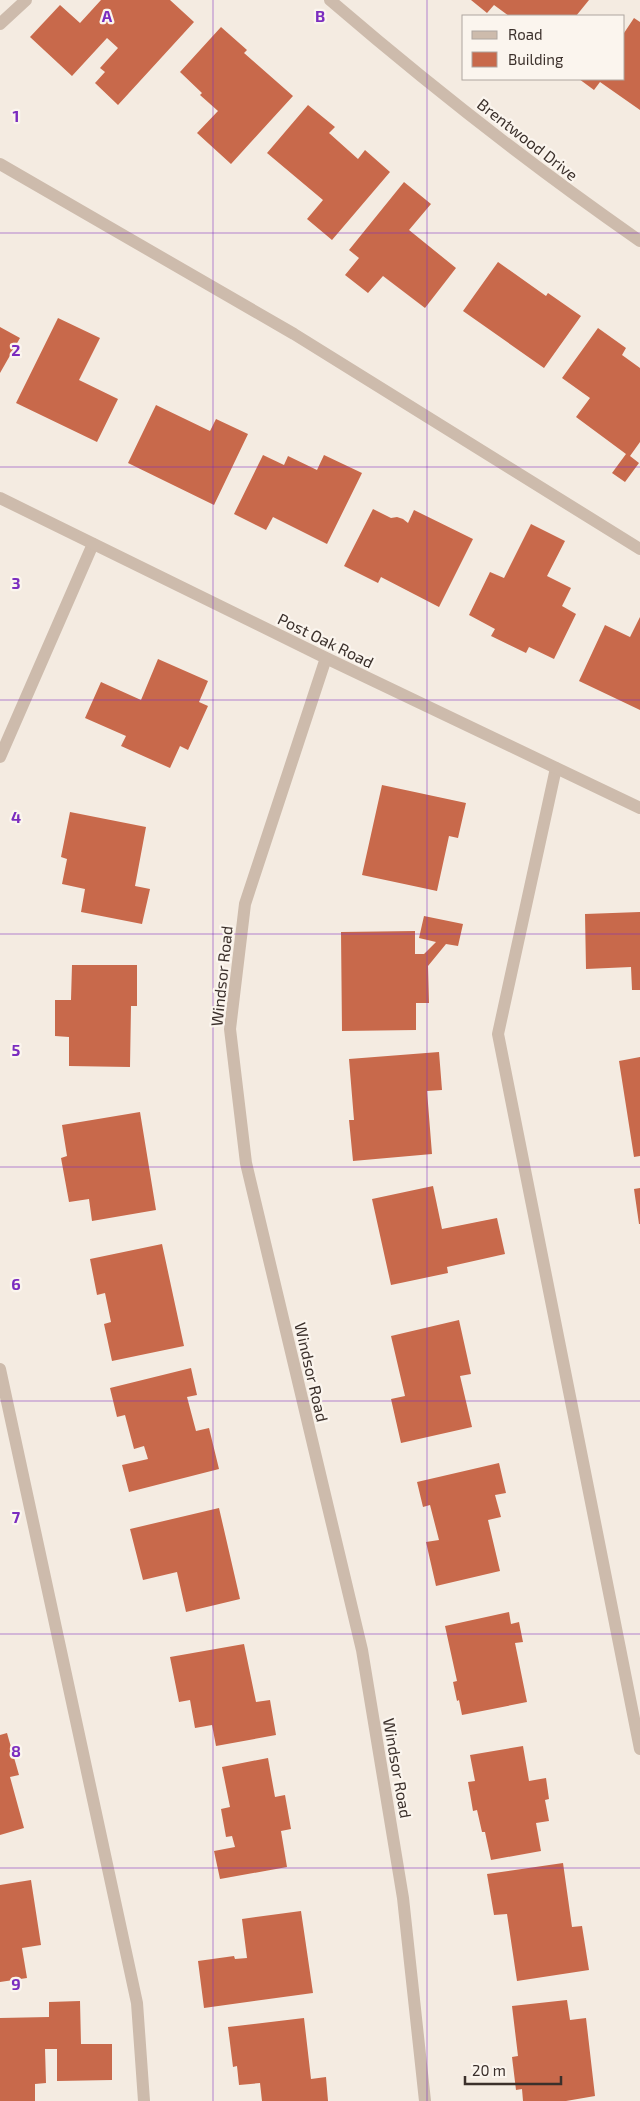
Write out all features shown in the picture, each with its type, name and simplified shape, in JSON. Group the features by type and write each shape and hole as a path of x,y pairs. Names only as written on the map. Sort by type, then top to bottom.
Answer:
{"street":[{"path":"0,24 26,0"},
{"name":"Brentwood Drive","path":"330,0 414,72 565,189 640,241"},
{"path":"0,164 294,334 640,549"},
{"name":"Post Oak Road","path":"0,498 326,658 640,808"},
{"path":"0,757 94,544"},
{"name":"Windsor Road","path":"326,658 245,904 230,1029 246,1163 362,1650 403,1898 425,2101"},
{"path":"556,768 498,1034 640,1749"},
{"path":"0,1369 137,2003 144,2101"}],"building":[{"path":"101,0 170,0 194,22 118,105 95,83 105,72 100,68 118,48 107,38 72,76 30,37 60,5 80,23"},
{"path":"471,0 589,0 577,15 508,15 494,5 487,13"},
{"path":"634,18 640,22 640,110 600,82 594,90 580,80 625,80 625,32"},
{"path":"221,27 247,50 244,53 293,96 231,164 197,133 218,111 200,95 202,93 180,72"},
{"path":"308,105 335,127 329,133 358,159 365,150 390,172 332,240 307,219 323,200 267,153"},
{"path":"404,182 431,204 409,230 456,268 425,308 383,276 368,293 345,275 359,258 349,250"},
{"path":"498,262 546,296 548,293 581,316 544,368 463,311"},
{"path":"58,318 100,338 79,380 118,399 97,442 16,403"},
{"path":"0,327 20,338 0,373"},
{"path":"598,328 626,348 622,355 640,368 640,442 630,456 639,463 625,482 612,473 626,454 576,417 590,398 562,378"},
{"path":"156,405 210,431 216,419 248,434 214,505 128,463"},
{"path":"263,455 284,465 288,456 317,470 324,455 362,473 327,544 273,517 266,530 234,514"},
{"path":"373,509 391,518 403,519 408,523 414,510 473,539 439,607 381,577 378,583 344,566"},
{"path":"531,524 565,541 547,576 571,588 562,606 576,614 554,659 529,647 526,653 491,636 495,629 469,615 490,572 504,578"},
{"path":"640,617 640,710 579,681 605,625 630,637"},
{"path":"158,659 208,681 199,702 208,706 188,750 180,746 170,768 121,746 126,736 85,718 101,682 141,700"},
{"path":"382,785 466,803 458,838 449,836 437,891 362,875"},
{"path":"70,812 146,827 135,886 150,889 142,924 81,912 85,889 62,884 67,859 61,857"},
{"path":"640,912 640,990 632,990 631,967 586,969 585,914"},
{"path":"424,916 463,924 458,946 446,944 428,966 429,1003 416,1003 416,1030 342,1031 341,932 415,931 415,954 424,954 436,942 419,938"},
{"path":"72,965 137,965 137,1006 131,1006 130,1067 69,1066 69,1037 55,1036 55,1000 71,1000"},
{"path":"439,1052 442,1090 427,1091 432,1154 353,1161 349,1120 354,1120 349,1059"},
{"path":"640,1057 640,1156 634,1157 619,1061"},
{"path":"140,1112 156,1210 92,1221 89,1199 69,1202 61,1158 67,1156 62,1125"},
{"path":"433,1186 442,1229 497,1218 505,1254 447,1267 448,1273 391,1285 372,1199"},
{"path":"640,1188 640,1224 639,1224 634,1189"},
{"path":"162,1244 184,1346 112,1361 104,1324 111,1322 105,1293 97,1295 90,1259"},
{"path":"459,1320 471,1374 460,1376 472,1427 401,1443 391,1399 405,1396 391,1336"},
{"path":"191,1368 197,1395 187,1397 196,1431 209,1428 219,1469 129,1492 122,1465 148,1459 144,1446 134,1449 125,1415 117,1417 110,1388"},
{"path":"499,1463 506,1493 495,1495 501,1517 488,1520 500,1571 436,1586 426,1542 439,1540 430,1505 423,1507 417,1482"},
{"path":"219,1508 240,1599 186,1612 177,1572 143,1580 130,1529"},
{"path":"509,1612 511,1624 519,1622 523,1642 515,1643 527,1702 462,1715 453,1682 457,1681 445,1626"},
{"path":"244,1644 256,1702 270,1700 276,1735 216,1746 212,1725 195,1728 190,1700 179,1702 170,1657"},
{"path":"7,1733 19,1775 10,1777 24,1828 0,1835 0,1735"},
{"path":"523,1746 529,1781 546,1778 549,1799 545,1800 549,1821 536,1823 541,1851 491,1860 485,1832 482,1832 477,1810 473,1811 468,1782 475,1781 470,1755"},
{"path":"268,1758 275,1797 285,1795 291,1829 281,1831 287,1867 220,1879 214,1851 235,1847 232,1836 226,1837 221,1809 230,1807 222,1767"},
{"path":"563,1863 572,1927 582,1926 589,1970 517,1981 507,1914 494,1915 487,1874"},
{"path":"31,1880 41,1945 22,1948 27,1978 0,1982 0,1885"},
{"path":"301,1911 313,1993 204,2008 198,1961 234,1956 235,1959 247,1958 242,1919"},
{"path":"567,2000 570,2020 586,2018 595,2096 566,2101 523,2101 522,2089 516,2090 512,2057 518,2056 512,2006"},
{"path":"80,2001 81,2044 112,2044 112,2080 57,2081 57,2049 45,2049 46,2083 35,2084 35,2101 0,2101 0,2018 49,2017 49,2002"},
{"path":"304,2018 311,2079 326,2077 328,2101 262,2101 260,2083 239,2085 237,2066 233,2067 228,2027"}]}
